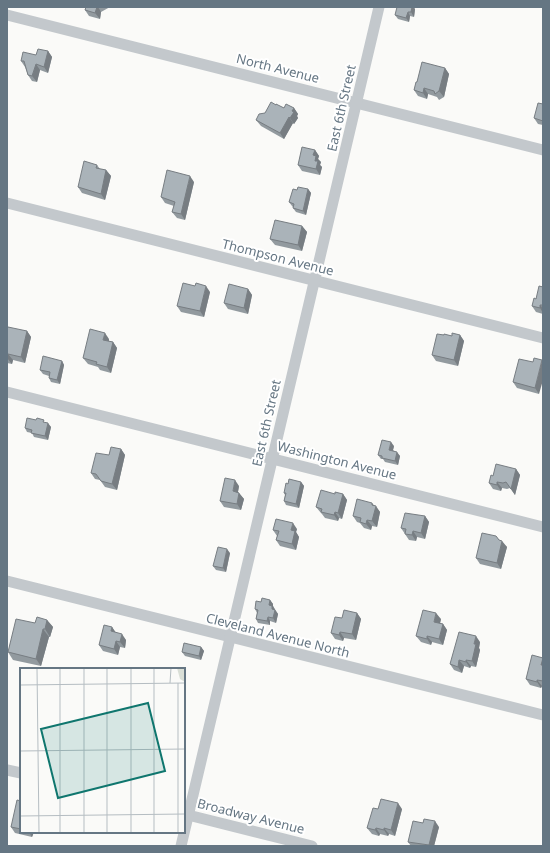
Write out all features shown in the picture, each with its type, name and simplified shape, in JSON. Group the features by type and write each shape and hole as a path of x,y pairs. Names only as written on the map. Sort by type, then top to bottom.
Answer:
{"street":[{"name":"East 6th Street","path":"186,815 230,637 378,7"},
{"name":"North Avenue","path":"7,15 543,150"},
{"name":"Thompson Avenue","path":"7,204 543,338"},
{"name":"Washington Avenue","path":"7,392 543,527"},
{"name":"Cleveland Avenue North","path":"7,581 543,715"},
{"path":"7,770 20,773"},
{"name":"Broadway Avenue","path":"186,815 312,846"},
{"name":"East 6th Street","path":"181,846 183,833"}],"building":[{"path":"86,7 97,7 95,13 85,10"},
{"path":"397,7 412,7 411,12 408,12 406,18 395,15"},
{"path":"38,49 48,51 44,67 36,64 32,76 28,75 24,61 21,61 23,52 36,55"},
{"path":"422,62 445,68 439,91 435,94 434,91 424,88 423,93 414,90"},
{"path":"271,102 284,108 286,104 294,108 292,111 294,112 290,118 289,117 280,133 256,120 259,114 265,113"},
{"path":"538,103 543,104 543,121 534,118"},
{"path":"302,147 315,150 313,155 316,156 315,161 318,161 316,169 298,165"},
{"path":"84,161 97,165 96,168 106,170 101,194 78,187"},
{"path":"167,170 190,176 181,214 172,212 175,202 161,197"},
{"path":"298,187 308,189 303,211 293,208 294,204 289,202 293,189 297,190"},
{"path":"275,220 302,226 298,245 270,239"},
{"path":"183,283 195,286 196,283 206,286 200,311 177,306"},
{"path":"229,284 248,289 244,308 224,303"},
{"path":"539,286 543,287 543,305 540,305 540,308 532,306 534,298 536,299"},
{"path":"8,327 27,331 21,357 8,354 7,358"},
{"path":"90,329 105,333 103,340 113,342 107,367 83,358"},
{"path":"452,333 460,335 454,360 432,355 437,334 452,336"},
{"path":"43,356 62,361 57,380 49,378 50,372 40,370"},
{"path":"534,358 542,360 535,388 513,382 519,359 533,362"},
{"path":"27,418 36,420 37,418 48,423 45,436 31,433 32,430 25,428"},
{"path":"382,440 391,442 389,450 397,452 395,461 382,458 382,456 378,455"},
{"path":"111,447 121,449 112,484 101,481 96,474 91,473 96,453 109,455"},
{"path":"496,464 516,469 511,489 506,482 497,482 497,485 489,483 491,475 493,476"},
{"path":"225,478 235,480 233,491 239,493 237,504 220,501"},
{"path":"289,479 301,482 296,504 284,501 286,483 288,484"},
{"path":"321,490 335,494 335,492 343,494 338,513 335,512 334,515 321,512 322,509 316,507"},
{"path":"357,499 372,503 372,505 376,506 372,521 367,520 366,524 360,522 361,518 353,516"},
{"path":"405,513 425,516 421,533 413,531 412,535 405,534 406,529 401,528"},
{"path":"276,519 293,523 291,530 295,531 292,544 276,540 279,531 273,530"},
{"path":"482,533 496,536 502,541 497,563 476,558"},
{"path":"218,547 227,549 223,568 213,566"},
{"path":"262,598 270,600 269,605 275,610 273,618 268,617 267,621 256,619 258,610 255,609 256,601 261,602"},
{"path":"344,610 357,613 352,634 340,632 339,635 331,633 335,617 342,618"},
{"path":"423,610 436,613 434,622 443,624 439,639 427,636 427,639 416,636"},
{"path":"37,617 47,620 45,629 43,629 36,659 8,652 16,619 35,623"},
{"path":"104,625 112,627 111,631 122,634 120,642 116,641 114,649 99,645"},
{"path":"459,632 476,636 474,644 476,644 472,661 466,660 466,662 459,660 458,667 450,664"},
{"path":"184,643 201,647 199,656 182,652"},
{"path":"532,655 543,658 541,665 543,665 543,681 537,680 537,682 526,679"},
{"path":"381,799 398,803 391,830 384,828 384,830 376,828 375,830 367,828 373,808 378,809"},
{"path":"17,800 20,801 20,829 11,827"},
{"path":"424,819 435,821 429,845 408,842 413,821 423,823"}]}
